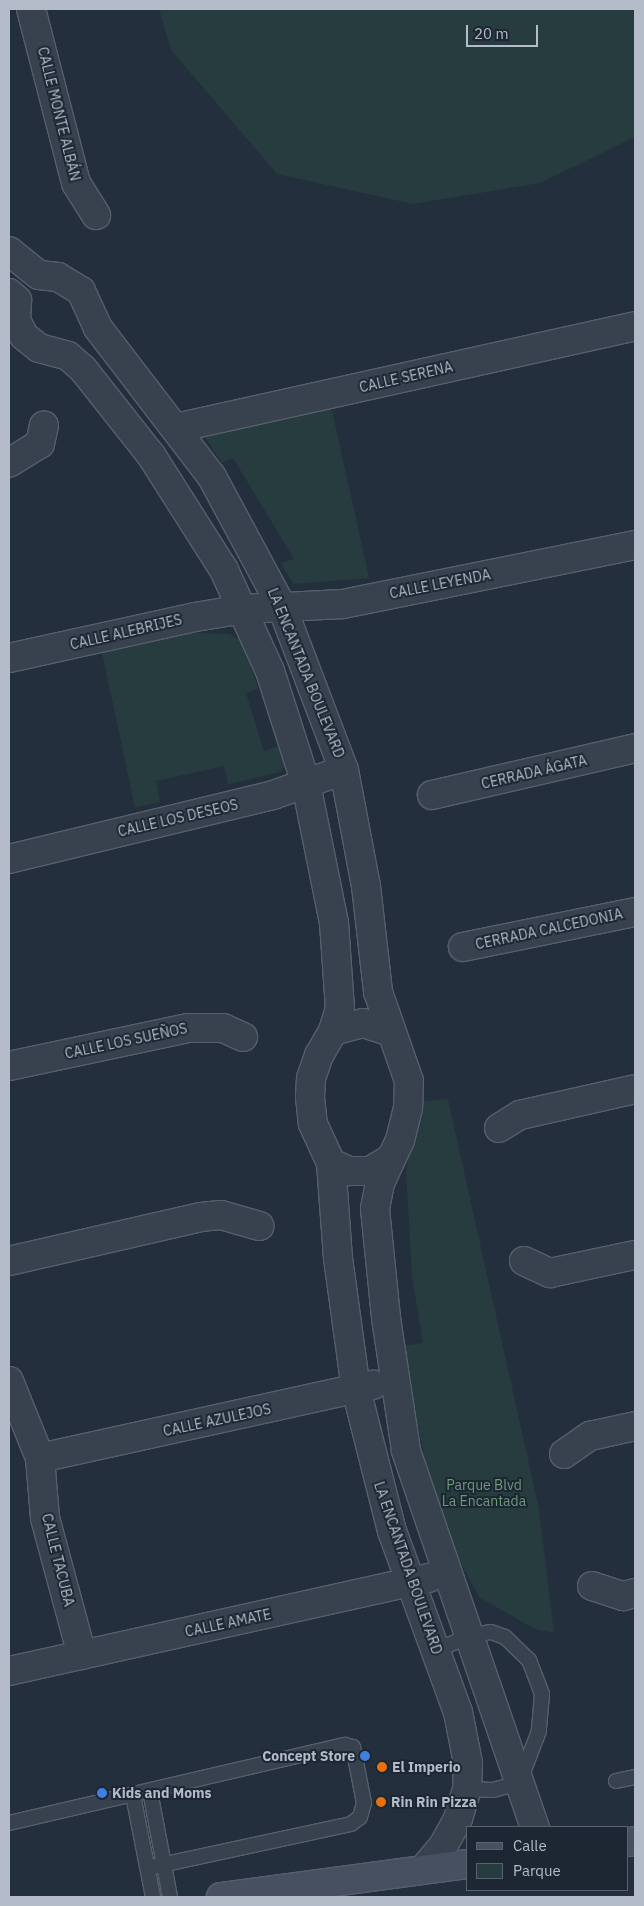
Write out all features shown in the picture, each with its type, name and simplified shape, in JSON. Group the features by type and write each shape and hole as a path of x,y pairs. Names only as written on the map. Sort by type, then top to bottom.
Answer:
{"main road":[{"path":"221,1897 467,1864"},
{"path":"336,1897 373,1887 382,1876"}],"street":[{"name":"CALLE MONTE ALBÁN","path":"31,9 76,184 96,215"},
{"name":"LA ENCANTADA BOULEVARD","path":"9,251 39,274 58,277 81,291 98,328 147,389 212,477 282,607 344,770 366,886 378,992 391,1032 403,1058 409,1081 408,1108 400,1140 380,1183 376,1209 394,1380 406,1451 535,1826"},
{"name":"LA ENCANTADA BOULEVARD","path":"39,274 26,283 13,296 16,320 24,336 39,348 68,356 83,369 150,455 224,570 244,609 285,714 306,784 334,922 340,1008 333,1031 319,1055 311,1078 310,1097 313,1124 331,1163 338,1258 356,1389 376,1474 411,1582 466,1737 467,1789 458,1819 443,1846 423,1870"},
{"name":"CALLE SERENA","path":"176,428 635,326"},
{"path":"117,413 147,389"},
{"path":"9,463 40,444 44,425"},
{"name":"CALLE LEYENDA","path":"244,609 343,604 635,545"},
{"name":"CALLE ALEBRIJES","path":"9,658 195,617 244,609"},
{"name":"CERRADA ÁGATA","path":"432,795 635,748"},
{"name":"CALLE LOS DESEOS","path":"9,859 264,798 344,770"},
{"name":"CERRADA CALCEDONIA","path":"463,947 635,912"},
{"path":"333,1031 363,1024 391,1032"},
{"name":"CALLE LOS SUEÑOS","path":"9,1066 188,1028 223,1028 243,1037"},
{"path":"499,1128 520,1115 635,1089"},
{"path":"331,1163 348,1171 370,1171 390,1159"},
{"path":"9,1262 201,1217 221,1215 259,1226"},
{"path":"524,1261 550,1272 635,1255"},
{"name":"CALLE AZULEJOS","path":"40,1458 394,1380"},
{"name":"CALLE TACUBA","path":"9,1381 40,1458 45,1518 82,1655"},
{"path":"564,1454 590,1436 635,1426"},
{"name":"CALLE AMATE","path":"9,1672 447,1573"},
{"path":"592,1586 623,1596 635,1593"}],"lane":[{"path":"437,1655 446,1646 470,1636 491,1632 505,1637 529,1660 538,1676 542,1694 539,1731 519,1783 493,1790 467,1789"},
{"path":"9,1823 345,1745 350,1745 354,1751 364,1804 360,1817 351,1824 148,1868"},
{"path":"616,1781 635,1777"},
{"path":"150,1791 170,1897"},
{"path":"133,1795 153,1897"}],"green space":[{"path":"159,9 635,9 635,137 540,183 413,204 277,174 171,50"},
{"path":"331,406 369,578 293,584 281,563 294,559 233,458 222,463 205,437"},
{"path":"174,632 229,634 243,642 258,689 246,693 264,751 280,746 286,764 281,772 228,784 224,766 156,781 160,802 135,807 101,648"},
{"name":"Parque Blvd La Encantada","path":"448,1099 539,1509 554,1633 535,1629 479,1597 438,1521 401,1346 423,1343 412,1277 406,1172 417,1102"}],"place":[{"name":"Concept Store","path":"365,1756"},
{"name":"El Imperio","path":"382,1767"},
{"name":"Kids and Moms","path":"102,1793"},
{"name":"Rin Rin Pizza","path":"381,1802"}]}
